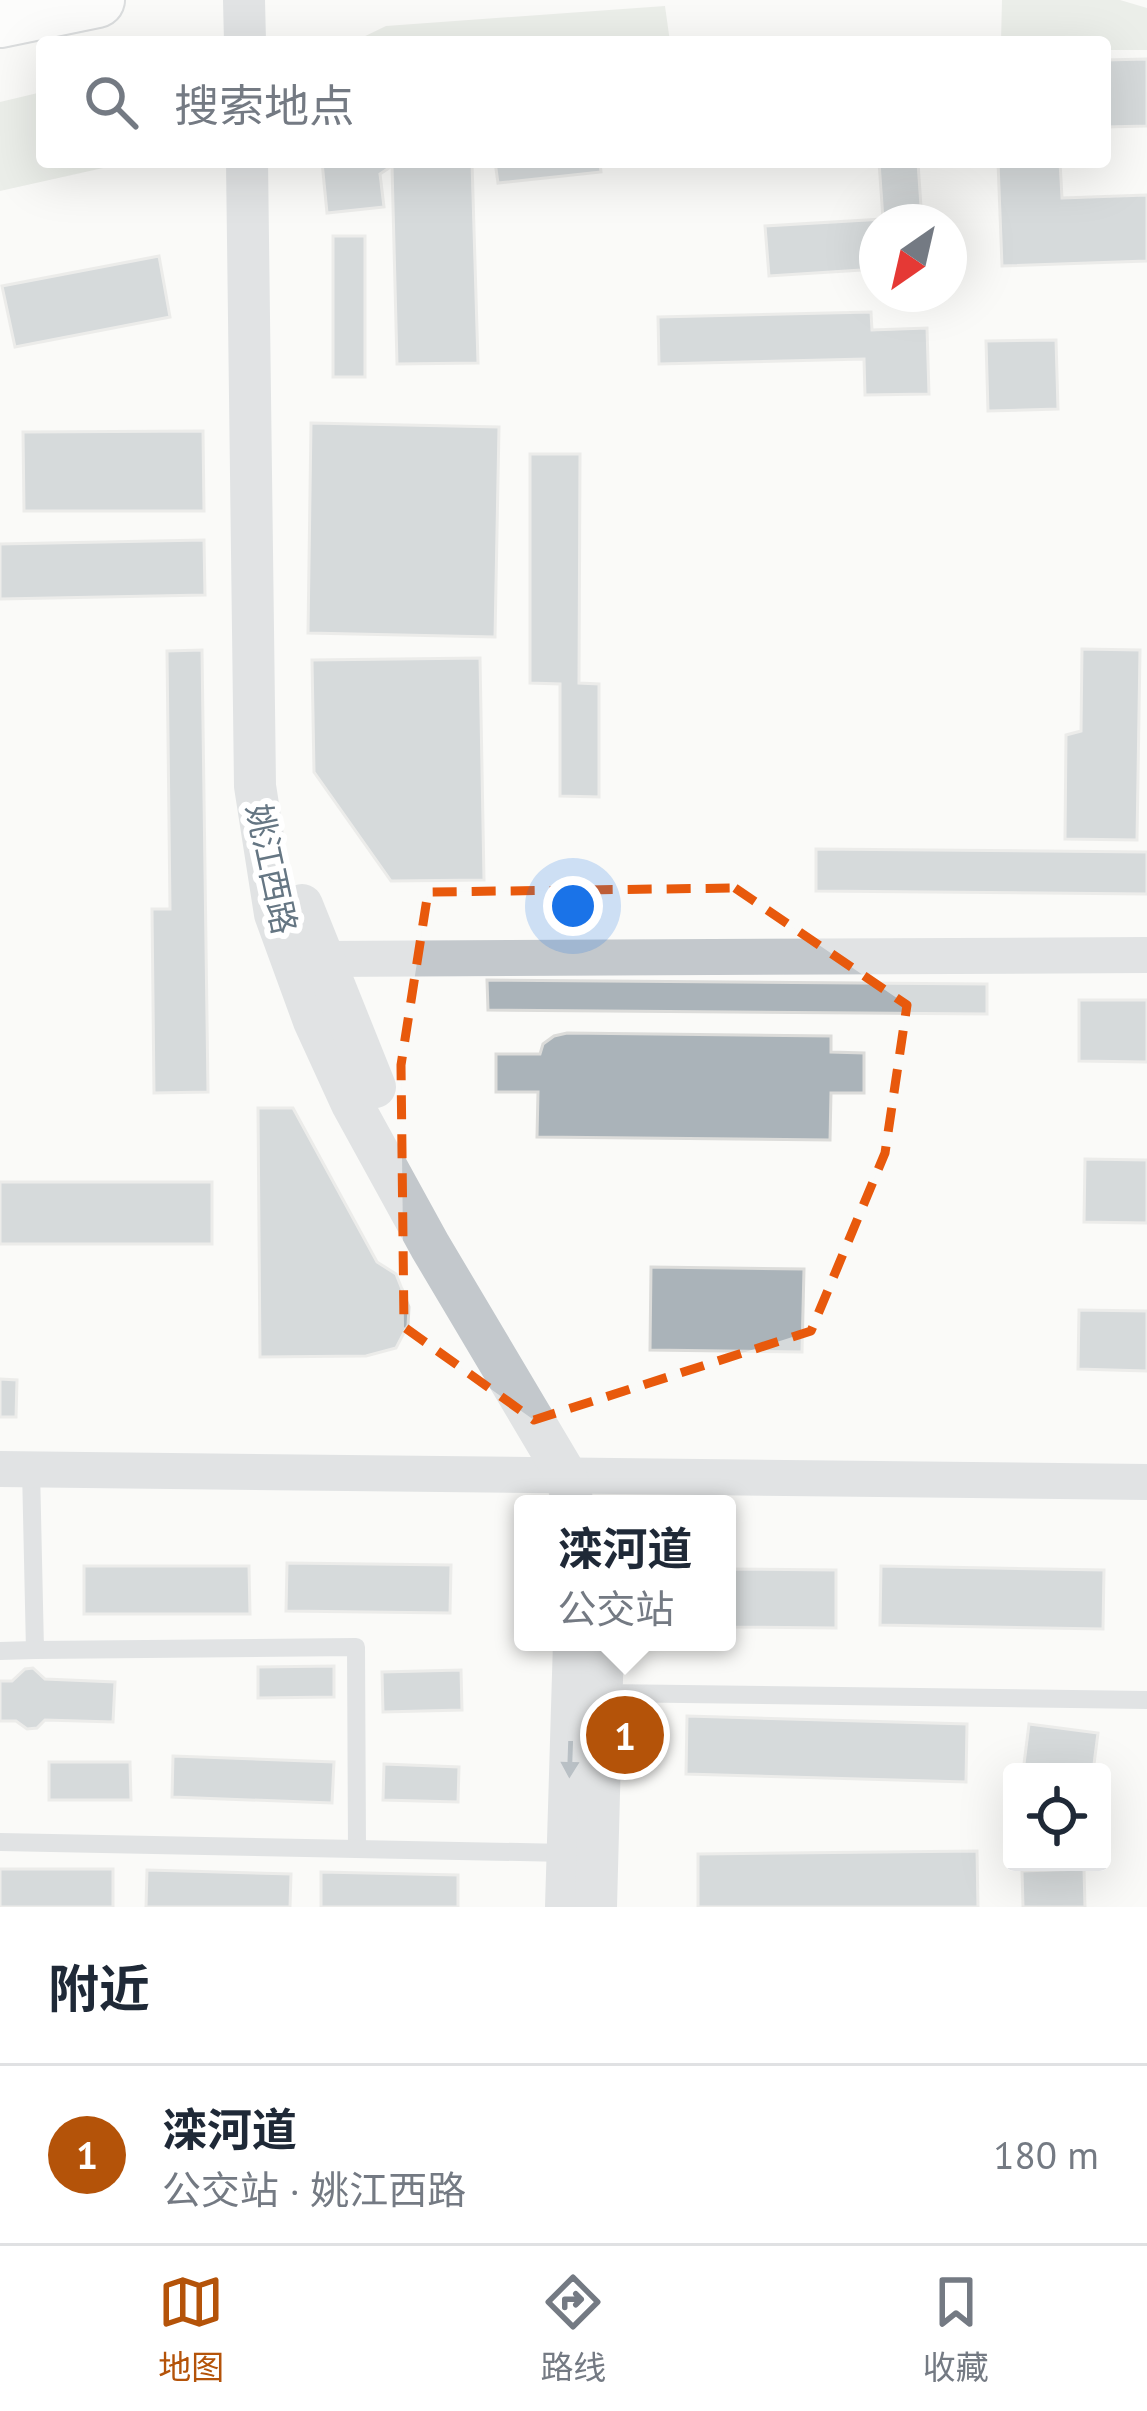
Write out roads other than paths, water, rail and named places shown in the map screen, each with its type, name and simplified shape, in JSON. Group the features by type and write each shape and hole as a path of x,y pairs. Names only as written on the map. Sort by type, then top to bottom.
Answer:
{"main road":[{"path":"0,20 97,0"}],"street":[{"path":"244,0 245,36"},
{"path":"272,0 273,36"},
{"name":"姚江西路","path":"247,168 255,786 275,914 314,1021 352,1104 430,1246 583,1489"},
{"name":"姚江西路","path":"274,168 283,799 300,900 365,1066 413,1164 567,1422 583,1489"},
{"path":"323,959 1147,956"},
{"path":"16,1469 583,1489 1147,1482"},
{"path":"574,1651 581,1853 596,1907"},
{"path":"566,1907 581,1853 603,1693 603,1651"}],"lane":[{"path":"16,1469 35,1650"},
{"path":"0,1651 356,1647 357,1849"},
{"path":"603,1693 1147,1700"},
{"path":"0,1842 581,1853"}],"place":[{"name":"滦河道","path":"625,1735"}]}
